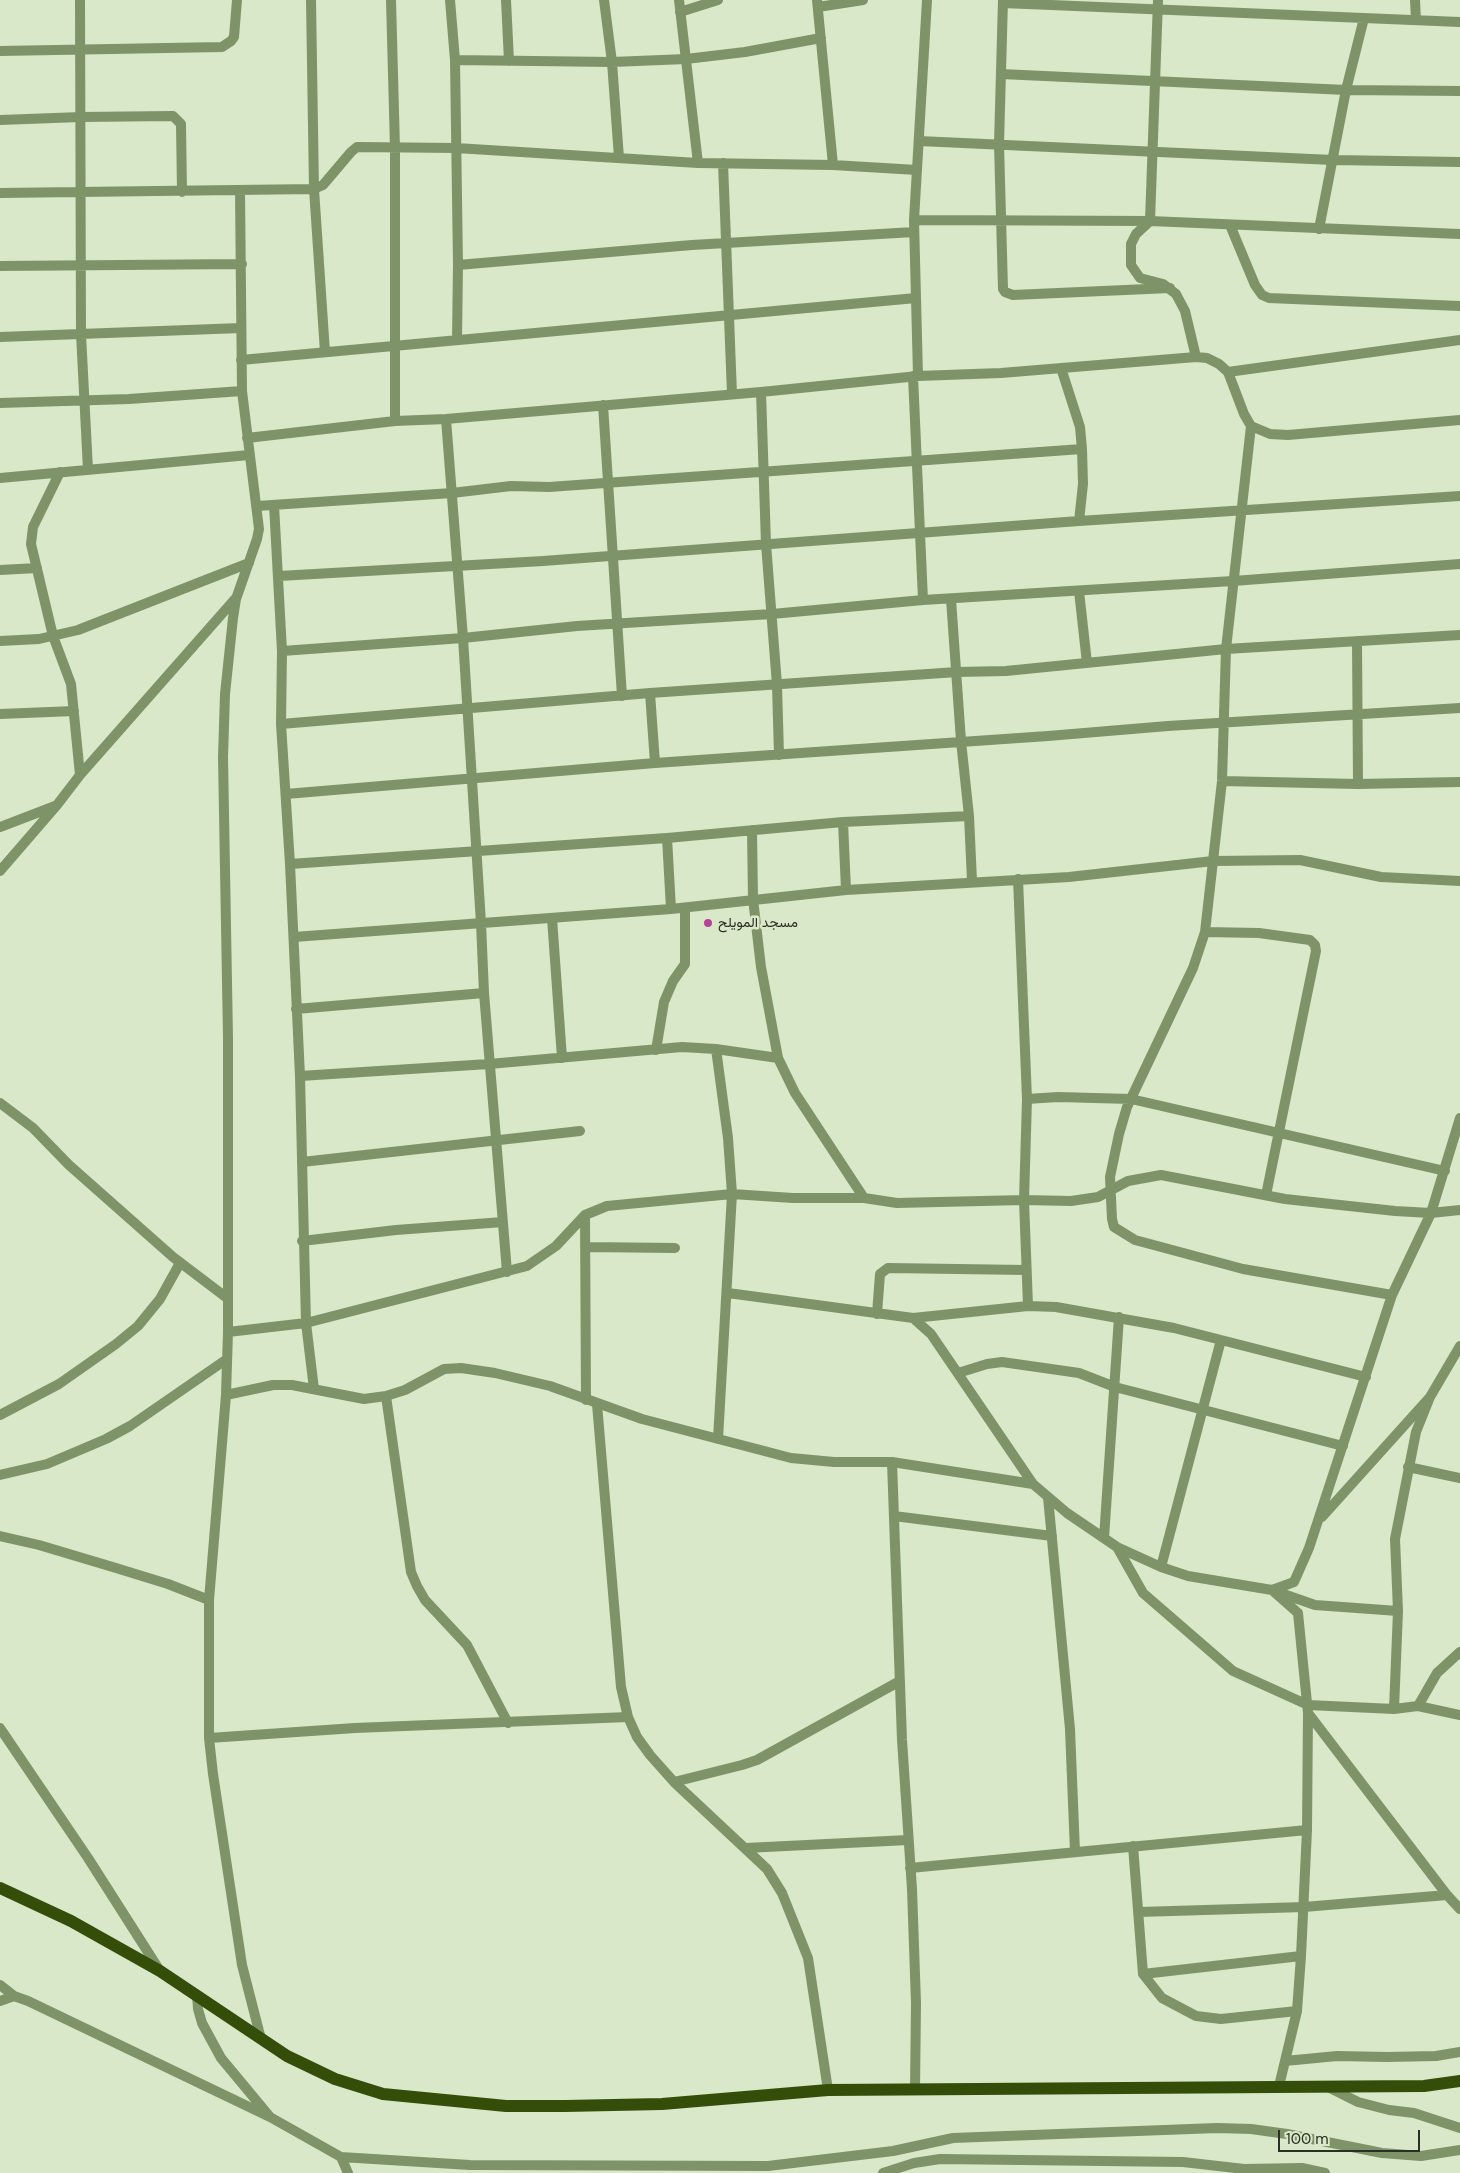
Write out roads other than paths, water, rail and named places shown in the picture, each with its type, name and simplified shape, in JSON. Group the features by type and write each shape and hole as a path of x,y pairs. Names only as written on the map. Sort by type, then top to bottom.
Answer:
{"main road":[{"path":"0,1888 71,1921 160,1971 287,2056 335,2079 383,2094 506,2106 662,2104 828,2090 1424,2086 1460,2081"}],"street":[{"path":"80,0 81,334 88,470"},
{"path":"0,51 222,46 231,42 234,37 237,0"},
{"path":"312,0 314,189 325,352"},
{"path":"392,0 395,148 395,421"},
{"path":"450,0 455,60 458,265 456,340"},
{"path":"506,0 509,61"},
{"path":"604,0 612,62 619,158"},
{"path":"679,0 698,163"},
{"path":"680,12 718,0"},
{"path":"832,164 818,4 864,0"},
{"path":"923,600 916,462 914,220 927,0"},
{"path":"1415,0 1416,20"},
{"path":"1170,288 1008,294 1005,292 1002,285 999,144 1003,1 1158,5 1460,22"},
{"path":"1158,5 1150,221 1136,234 1131,244 1131,265 1140,278 1170,288 1176,294 1185,311 1196,357"},
{"path":"1319,229 1346,90 1364,18"},
{"path":"455,60 612,62 686,59 745,52 821,38"},
{"path":"1001,74 1346,90 1460,91"},
{"path":"0,120 81,116 169,115 177,118 181,130 182,192"},
{"path":"920,141 1333,160 1460,162"},
{"path":"0,193 81,194 314,189 323,185 354,149 456,148 698,163 832,164 918,170"},
{"path":"723,163 732,394"},
{"path":"240,191 242,392 257,506 258,534 236,598 225,694 223,757 228,1038 226,1298 228,1332 226,1395 210,1600 210,1738 212,1774 242,1965 261,2039"},
{"path":"914,220 1150,221 1460,234"},
{"path":"1230,225 1255,285 1262,296 1269,298 1460,306"},
{"path":"458,265 726,242 914,232"},
{"path":"0,266 242,264"},
{"path":"241,360 916,298"},
{"path":"0,337 241,328"},
{"path":"1228,372 1460,340"},
{"path":"247,438 395,421 446,419 760,392 915,376 1002,373 1196,357 1207,358 1219,364 1228,372 1250,426 1232,581 1226,649 1222,781 1205,932 1193,968 1131,1099 1112,1163 1110,1190 1114,1227 1135,1240 1243,1269 1392,1296"},
{"path":"1061,368 1080,427 1083,484 1079,521"},
{"path":"0,403 242,392"},
{"path":"760,392 766,544 777,685 779,755"},
{"path":"602,405 622,696"},
{"path":"446,419 463,638 489,1064 507,1272"},
{"path":"1250,426 1270,434 1288,435 1460,420"},
{"path":"257,506 452,493 511,486 543,488 1082,449"},
{"path":"0,478 249,455"},
{"path":"60,472 32,535 31,544 52,636 68,676 74,711 80,775"},
{"path":"279,576 458,566 920,532 1460,496"},
{"path":"274,505 282,651 281,724 294,936 300,1076 302,1240 306,1323 314,1389"},
{"path":"0,641 52,636 91,626 249,562"},
{"path":"282,651 463,638 617,623 772,614 923,600 951,600 1460,564"},
{"path":"0,570 37,568"},
{"path":"1079,591 1087,663"},
{"path":"0,871 57,805 80,775 236,598"},
{"path":"951,600 961,741 969,816 972,881"},
{"path":"281,724 467,710 650,693 957,672 1006,671 1226,649 1460,635"},
{"path":"1357,641 1358,784"},
{"path":"650,693 655,762"},
{"path":"286,794 471,780 655,762 1460,708"},
{"path":"0,714 74,711"},
{"path":"1222,781 1358,784 1460,782"},
{"path":"0,827 57,805"},
{"path":"290,864 667,838 843,822 969,816"},
{"path":"843,822 846,890"},
{"path":"752,830 753,899 761,967 778,1058 795,1093 864,1198"},
{"path":"667,838 671,909"},
{"path":"294,936 685,908 846,890 972,881 1069,877 1213,861 1300,860 1381,877 1460,881"},
{"path":"1018,879 1027,1099 1024,1200 1028,1306"},
{"path":"656,1050 664,1002 673,981 685,964 685,908"},
{"path":"552,918 562,1058"},
{"path":"1205,932 1259,933 1310,940 1315,944 1314,961 1266,1195"},
{"path":"296,1009 484,993"},
{"path":"300,1076 489,1064 682,1048 716,1049 778,1058"},
{"path":"716,1049 728,1138 732,1194 728,1293 718,1439"},
{"path":"1027,1099 1085,1097 1131,1099 1445,1171"},
{"path":"0,1103 27,1123 180,1263 226,1298"},
{"path":"1272,1590 1294,1582 1319,1519 1392,1296 1430,1213 1445,1171 1460,1118"},
{"path":"302,1162 497,1142 580,1131"},
{"path":"228,1332 306,1323 527,1266 543,1257 585,1215 607,1206 732,1194 792,1198 864,1198 897,1203 1089,1200 1128,1181 1161,1175 1266,1195 1395,1211 1430,1213 1460,1210"},
{"path":"585,1215 586,1400"},
{"path":"302,1240 396,1230 503,1222"},
{"path":"585,1247 675,1248"},
{"path":"0,1414 43,1394 72,1376 138,1326 160,1299 180,1263"},
{"path":"877,1314 880,1274 888,1268 1026,1270"},
{"path":"728,1293 913,1318 1028,1306 1056,1307 1119,1317 1366,1376"},
{"path":"1104,1538 1119,1317"},
{"path":"913,1318 931,1334 1033,1484 1067,1513 1117,1547 1161,1567 1188,1576 1272,1590 1315,1605 1398,1611"},
{"path":"1161,1567 1221,1340"},
{"path":"1394,1710 1398,1611 1395,1539 1408,1466 1416,1432 1430,1397 1460,1346"},
{"path":"0,1475 47,1464 106,1440 130,1426 227,1359"},
{"path":"958,1373 987,1364 1002,1362 1078,1373 1115,1387 1343,1446"},
{"path":"226,1395 273,1385 292,1385 364,1399 386,1396 406,1390 444,1369 461,1368 494,1373 550,1386 597,1404 791,1458 834,1462 892,1462 1033,1484"},
{"path":"386,1396 411,1572 425,1600 467,1645 508,1723"},
{"path":"1319,1519 1430,1397"},
{"path":"597,1404 621,1688 628,1718 637,1737 650,1755 674,1782 746,1848 767,1870 782,1893 808,1958 828,2090"},
{"path":"892,1462 900,1681 916,2003 914,2090"},
{"path":"1408,1466 1460,1478"},
{"path":"1048,1497 1070,1728 1075,1852"},
{"path":"894,1516 1052,1536"},
{"path":"0,1536 39,1544 168,1584 210,1600"},
{"path":"1117,1547 1143,1593 1233,1671 1308,1709 1394,1710 1418,1706 1460,1715"},
{"path":"1272,1590 1298,1612 1308,1709 1308,1830 1297,2011 1279,2086"},
{"path":"1418,1706 1437,1673 1460,1652"},
{"path":"674,1782 742,1766 757,1760 900,1681"},
{"path":"1308,1709 1447,1896 1460,1909"},
{"path":"210,1738 355,1728 628,1718"},
{"path":"0,1728 88,1858 160,1971"},
{"path":"910,1868 1308,1830"},
{"path":"746,1848 908,1840"},
{"path":"1133,1846 1143,1974 1162,1998 1196,2016 1221,2019 1297,2011"},
{"path":"1139,1912 1304,1907 1447,1896"},
{"path":"1143,1974 1301,1956"},
{"path":"0,1985 14,1996 270,2117 341,2158 470,2166 768,2166 893,2151 938,2141 979,2136 1218,2128 1251,2129 1287,2134 1382,2153 1421,2156 1460,2150"},
{"path":"197,1995 202,2023 221,2058 270,2117"},
{"path":"0,2001 14,1996"},
{"path":"1285,2061 1337,2056 1436,2056 1460,2052"},
{"path":"1328,2087 1358,2102 1389,2110 1414,2113 1460,2128"},
{"path":"938,2141 940,2158"},
{"path":"341,2158 348,2173"},
{"path":"883,2173 914,2163 940,2158 1183,2162 1244,2169 1302,2168 1325,2173"}],"place":[{"name":"مسجد المويلح","path":"708,923"}]}
